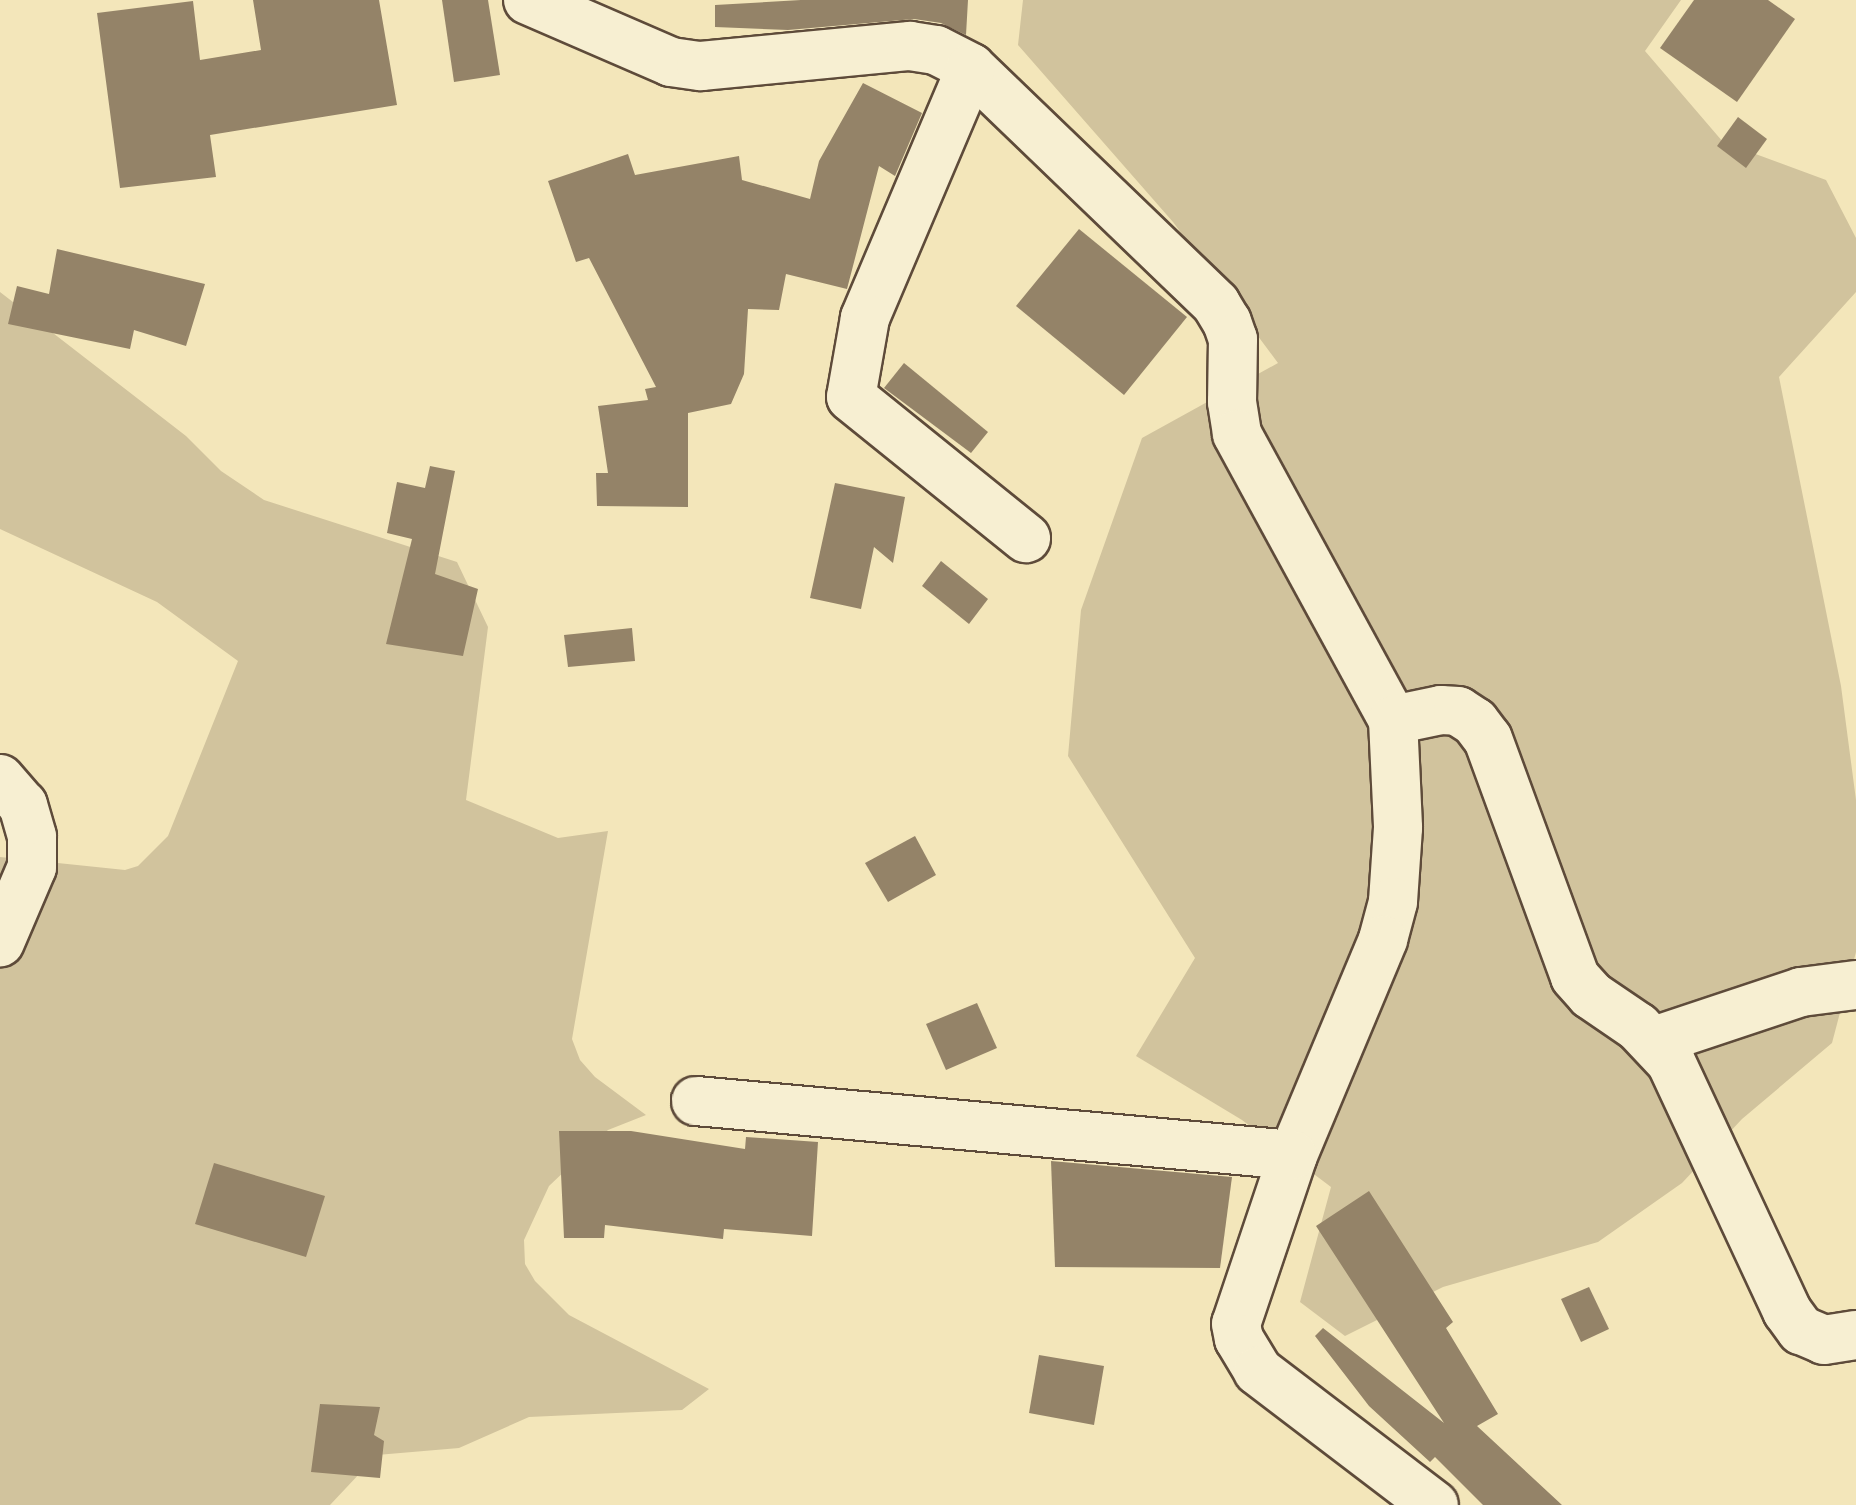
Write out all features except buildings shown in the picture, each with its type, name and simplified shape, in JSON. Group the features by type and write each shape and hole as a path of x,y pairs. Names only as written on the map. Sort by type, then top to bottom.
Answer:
{"street":[{"path":"528,0 671,62 701,66 910,46 936,50 971,68 1216,304 1233,339 1232,402 1237,434 1393,720 1398,828 1393,902 1374,967 1292,1155 1236,1324 1245,1354 1258,1370 1434,1505"},
{"path":"971,68 865,318 851,397 1026,538"},
{"path":"1393,720 1441,710 1458,711 1475,722 1488,740 1574,977 1654,1041 1672,1062 1787,1310 1801,1330 1824,1340 1856,1336"},
{"path":"0,779 23,805 32,837 32,867 0,942"},
{"path":"1654,1041 1801,992 1856,986"},
{"path":"696,1101 1292,1155"}],"shaded area":[{"path":"1023,0 1681,0 1645,51 1723,142 1826,180 1856,238 1856,292 1779,377 1841,686 1856,800 1856,952 1832,1043 1742,1119 1682,1183 1598,1242 1443,1287 1345,1336 1300,1302 1331,1187 1242,1120 1136,1056 1195,958 1068,756 1081,610 1142,438 1278,363 1173,222 1018,45"},
{"path":"0,292 186,436 221,471 264,500 457,562 488,627 466,800 558,838 608,831 572,1039 580,1060 595,1077 646,1115 608,1130 549,1186 524,1240 525,1264 535,1281 569,1315 709,1389 682,1410 529,1417 459,1448 377,1455 330,1505 0,1505 0,857 125,870 138,866 168,836 238,661 157,602 0,529"}]}
